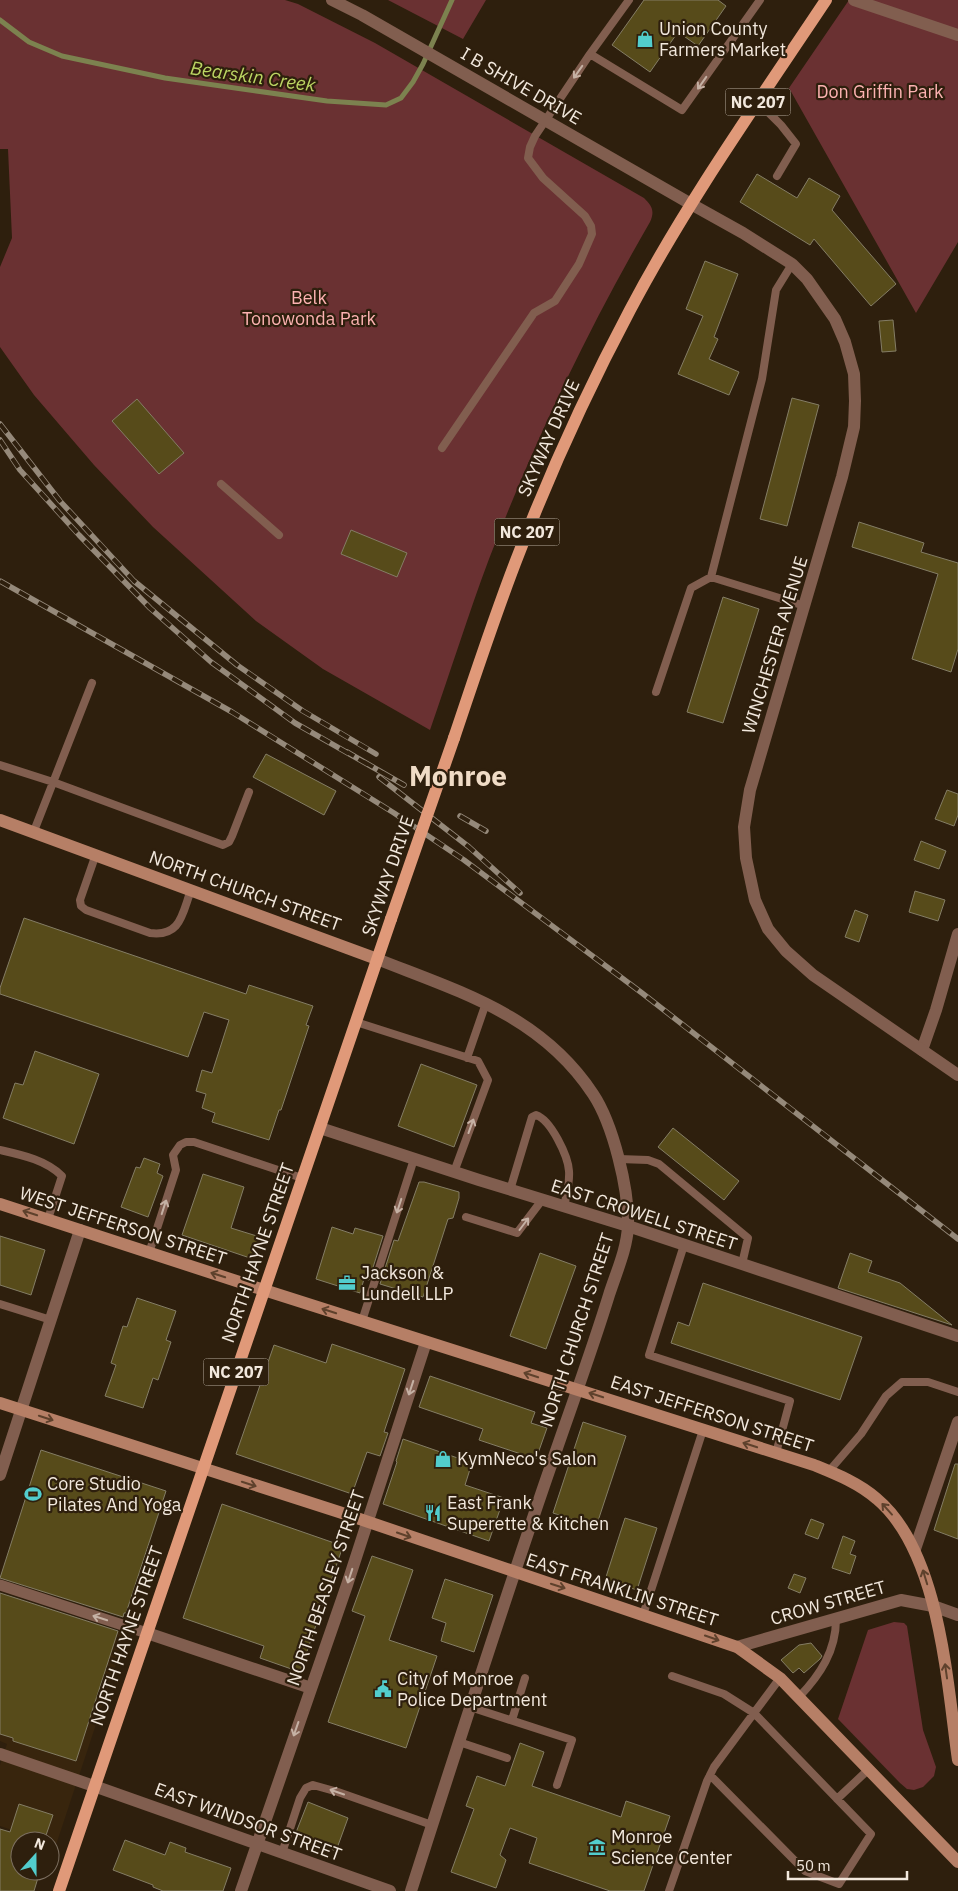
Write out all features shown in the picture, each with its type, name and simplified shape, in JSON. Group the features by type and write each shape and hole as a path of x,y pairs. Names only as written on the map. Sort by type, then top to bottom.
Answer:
{"main road":[{"name":"SKYWAY DRIVE","path":"378,959 497,612 544,490 610,350 656,262 691,204 826,0"},
{"name":"NORTH CHURCH STREET","path":"0,820 378,959"},
{"name":"NORTH HAYNE STREET","path":"94,1786 378,959"},
{"name":"WEST JEFFERSON STREET","path":"0,1204 264,1290"},
{"name":"EAST JEFFERSON STREET","path":"264,1290 776,1453 847,1478 878,1499 898,1521 915,1549 940,1627 958,1760"},
{"name":"EAST FRANKLIN STREET","path":"0,1403 368,1522 737,1647 780,1678 958,1862"},
{"name":"NC 207","path":"59,1891 94,1786"}],"street":[{"name":"I B SHIVE DRIVE","path":"332,0 388,29 691,204"},
{"path":"854,0 958,35"},
{"name":"WINCHESTER AVENUE","path":"691,204 743,233 792,264 807,279 835,319 845,342 854,374 854,427 842,477 750,790 744,827 745,850 755,900 768,929 786,951 813,976 958,1076"},
{"path":"922,1050 936,1010 958,934"},
{"name":"NORTH CHURCH STREET","path":"378,959 486,1003 505,1013 532,1030 570,1065 594,1094 615,1141 626,1199 628,1226 620,1262 578,1390 514,1572 411,1891"},
{"name":"EAST CROWELL STREET","path":"320,1128 628,1226 958,1336"},
{"path":"0,1475 80,1230"},
{"name":"NORTH BEASLEY STREET","path":"241,1891 368,1522 426,1342"},
{"path":"915,1549 958,1422"},
{"path":"0,1585 311,1688"},
{"name":"CROW STREET","path":"737,1647 901,1600 933,1606 958,1615"},
{"name":"EAST WINDSOR STREET","path":"0,1754 390,1891"}],"lane":[{"path":"442,448 534,313 556,301 579,264 592,234 591,226 585,216 543,178 528,158 530,148 545,120 629,0"},
{"path":"590,54 682,110 760,0"},
{"path":"758,102 781,125 796,144 777,176"},
{"path":"711,577 762,379 776,290 792,264"},
{"path":"221,484 279,535"},
{"path":"656,692 691,588 711,577 805,606"},
{"path":"34,831 92,683"},
{"path":"0,765 53,782 223,845 229,842 232,836 249,792"},
{"path":"96,854 80,900 81,906 86,910 150,933 168,933 176,925 191,890"},
{"path":"467,1058 486,1003"},
{"path":"356,1022 478,1061 488,1080 454,1172"},
{"path":"510,1190 532,1117 536,1115 546,1120 568,1162 570,1174 564,1207"},
{"path":"149,1253 176,1170 173,1155 176,1149 186,1142 194,1142 302,1178"},
{"path":"0,1150 19,1154 53,1166 62,1176 48,1220"},
{"path":"362,1321 414,1159"},
{"path":"619,1159 648,1160 660,1164 748,1238 742,1264"},
{"path":"466,1217 517,1233 542,1200"},
{"path":"684,1245 649,1355 790,1401 776,1453"},
{"path":"0,1304 50,1320"},
{"path":"829,1471 860,1434 886,1396 902,1382 928,1382 958,1392"},
{"path":"642,1615 703,1430"},
{"path":"799,1697 814,1682 824,1667 833,1643 836,1619"},
{"path":"672,1676 724,1694 754,1713 871,1834 839,1884 805,1871 710,1775"},
{"path":"512,1720 525,1678"},
{"path":"669,1891 714,1767 780,1678"},
{"path":"470,1707 572,1740 557,1785"},
{"path":"459,1742 507,1758"},
{"path":"837,1799 868,1769"},
{"path":"282,1853 300,1798 306,1788 313,1785 432,1824"}],"shaded area":[{"path":"53,1610 126,1634 60,1833 60,1831 15,1831 0,1826 0,1765 7,1744 0,1741 0,1656 35,1667"}],"green space":[{"name":"Belk Tonowonda Park","path":"0,0 285,0 298,4 375,43 644,198 651,206 652,215 650,222 605,303 563,387 524,472 481,580 430,730 323,669 256,621 153,527 94,465 34,395 0,347 0,267 12,238 8,149 0,149"},
{"path":"388,0 486,0 463,39"},
{"name":"Don Griffin Park","path":"849,0 958,0 958,242 916,313 789,88"},
{"path":"894,1622 904,1623 907,1626 923,1730 936,1767 934,1776 923,1787 914,1790 907,1789 900,1783 838,1719 868,1630"}],"building":[{"name":"Union County Farmers Market","path":"644,0 718,0 726,6 698,46 678,32 650,72 612,45"},
{"path":"757,174 797,198 809,178 840,196 832,210 896,284 871,306 814,239 810,245 740,202"},
{"path":"705,261 738,274 714,337 718,339 709,359 739,372 729,395 678,374 703,316 686,309"},
{"path":"893,320 896,351 882,352 879,321"},
{"path":"792,398 819,405 787,526 760,519"},
{"path":"137,399 184,453 159,474 112,421"},
{"path":"859,522 924,543 921,552 958,563 958,649 951,672 912,659 938,574 852,547"},
{"path":"351,530 407,553 397,577 341,554"},
{"path":"723,597 759,609 723,723 687,712"},
{"path":"266,754 336,791 324,815 253,777"},
{"path":"947,790 958,794 958,815 954,826 935,819"},
{"path":"921,841 946,851 939,869 914,860"},
{"path":"915,891 945,900 938,921 909,912"},
{"path":"855,910 868,915 859,942 845,937"},
{"path":"24,918 246,994 249,985 313,1006 306,1025 309,1026 269,1140 212,1122 215,1113 202,1108 206,1094 196,1091 202,1070 212,1073 229,1020 204,1012 188,1057 0,994 0,988"},
{"path":"35,1051 99,1074 74,1144 3,1118 15,1083 23,1085"},
{"path":"421,1064 477,1085 454,1147 398,1126"},
{"path":"673,1128 739,1181 724,1200 658,1147"},
{"path":"144,1158 160,1164 157,1173 163,1176 148,1217 121,1207 136,1167 140,1168"},
{"path":"203,1174 244,1187 231,1228 260,1237 253,1259 182,1235"},
{"path":"419,1182 459,1192 453,1218 448,1219 423,1297 380,1284 394,1240 398,1241"},
{"path":"332,1227 353,1234 355,1228 383,1236 369,1280 364,1279 360,1293 316,1279"},
{"path":"0,1236 45,1250 31,1295 0,1285"},
{"path":"540,1253 576,1266 546,1349 510,1336"},
{"path":"850,1253 872,1261 868,1272 900,1283 952,1325 838,1288"},
{"path":"703,1283 862,1337 840,1400 671,1343 678,1322 689,1326"},
{"path":"137,1298 176,1311 166,1340 171,1342 158,1380 153,1378 143,1408 105,1396 116,1365 111,1363 123,1326 127,1327"},
{"path":"332,1344 405,1369 384,1432 388,1433 380,1456 367,1452 352,1494 236,1454 274,1345 326,1363"},
{"path":"430,1376 535,1412 531,1423 547,1428 536,1459 479,1440 483,1429 419,1407"},
{"path":"583,1422 626,1436 596,1527 553,1513"},
{"path":"403,1439 472,1463 465,1485 504,1498 489,1541 383,1504"},
{"path":"41,1450 166,1491 126,1613 124,1613 123,1617 0,1578"},
{"path":"955,1464 958,1464 958,1539 934,1530"},
{"path":"222,1504 343,1546 300,1672 260,1658 264,1646 183,1618"},
{"path":"625,1518 657,1528 637,1590 605,1580"},
{"path":"811,1519 824,1524 818,1539 805,1534"},
{"path":"843,1536 855,1541 850,1554 856,1556 850,1574 832,1568"},
{"name":"City of Monroe Police Department","path":"372,1556 413,1570 389,1640 437,1656 406,1748 328,1722 365,1616 352,1611"},
{"path":"794,1574 806,1578 800,1593 788,1588"},
{"path":"445,1579 493,1595 474,1652 441,1641 446,1623 432,1618"},
{"path":"0,1593 118,1631 76,1761 13,1741 13,1738 0,1734"},
{"path":"811,1643 822,1656 804,1673 799,1668 793,1673 781,1660 799,1645"},
{"path":"520,1743 544,1752 532,1786 621,1817 626,1801 670,1816 644,1891 610,1891 529,1863 537,1838 510,1828 500,1855 506,1860 496,1888 451,1872 474,1809 466,1806 477,1776 505,1786"},
{"path":"308,1802 348,1818 336,1851 295,1835"},
{"path":"19,1804 53,1815 47,1831 10,1831"},
{"path":"0,1829 10,1832 10,1881 37,1881 34,1891 0,1891"},
{"path":"125,1840 165,1855 170,1842 186,1848 185,1852 231,1868 223,1891 163,1891 153,1887 153,1885 113,1870"}],"waterway":[{"name":"Bearskin Creek","path":"0,20 29,42 62,56 165,78 327,101 386,105 401,98 413,82 452,0"}],"railway":[{"path":"0,424 60,501 134,581 237,665 303,711 376,754"},
{"path":"0,440 20,470 79,535 150,608 211,662 295,723 404,785 347,752"},
{"path":"0,581 232,712 394,813 464,860 642,993 958,1239"},
{"path":"379,777 469,847 520,893"},
{"path":"460,816 486,831"}],"place":[{"name":"Union County Farmers Market","path":"645,39"},
{"name":"Jackson & Lundell LLP","path":"347,1283"},
{"name":"KymNeco's Salon","path":"443,1459"},
{"name":"Core Studio Pilates And Yoga","path":"33,1494"},
{"name":"East Frank Superette & Kitchen","path":"433,1513"},
{"name":"City of Monroe Police Department","path":"383,1689"},
{"name":"Monroe Science Center","path":"597,1847"}],"district":[{"name":"Monroe","path":"458,776"}]}
